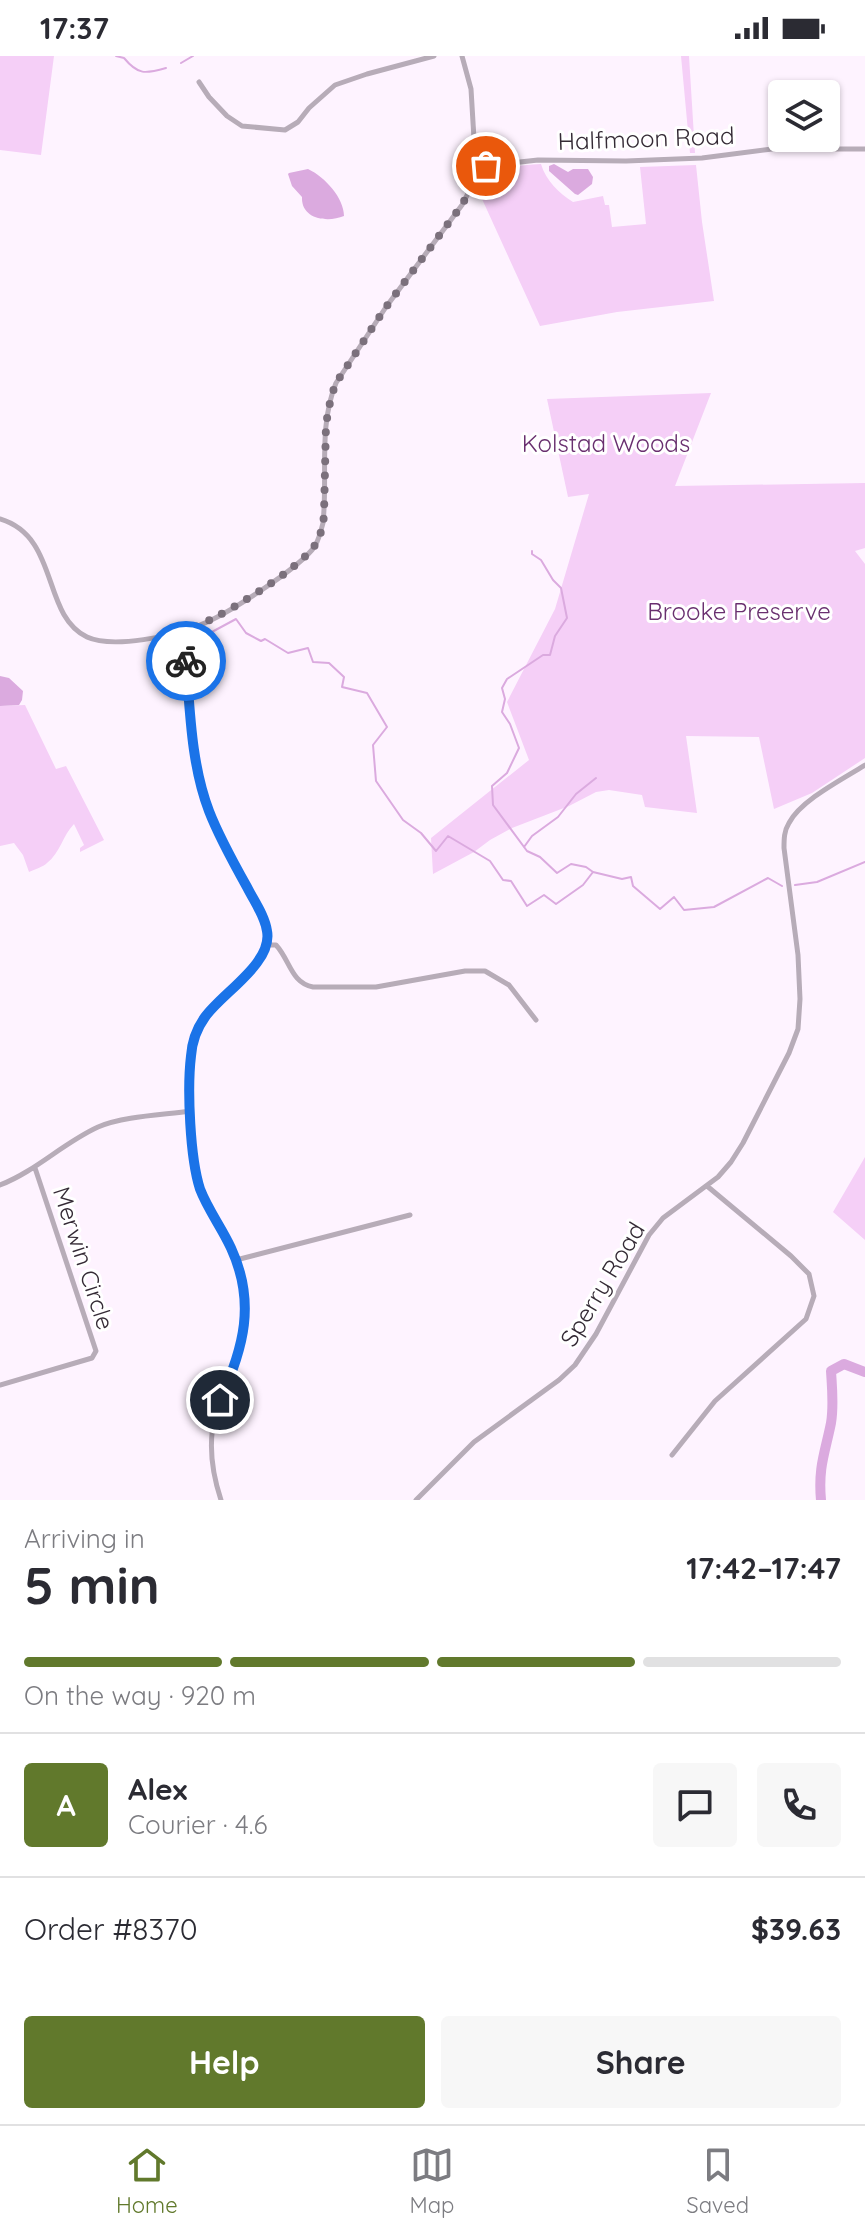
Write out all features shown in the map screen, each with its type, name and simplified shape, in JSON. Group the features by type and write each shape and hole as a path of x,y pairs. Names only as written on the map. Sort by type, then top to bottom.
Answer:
{"street":[{"path":"199,82 227,116 242,126 285,130 298,122 335,85 434,56"},
{"path":"0,519 18,527 30,538 67,618 82,634 97,640 118,642 184,631 212,620 296,564 315,545 324,515 327,413 336,383 386,307 462,205 474,182 476,167 471,89 462,56"},
{"name":"Halfmoon Road","path":"476,167 538,160 702,158 772,149 865,149"},
{"path":"184,631 195,750 204,795 215,826 266,927 267,945 257,963 208,1012 198,1029 191,1054 191,1111 197,1177 207,1205 236,1260 244,1292 245,1324 239,1355 216,1414 211,1440 214,1474 221,1500"},
{"name":"Sperry Road","path":"416,1500 474,1442 569,1371 596,1334 649,1235 663,1218 726,1168 743,1143 798,1029 800,983 785,856 787,826 805,805 865,765"},
{"path":"267,945 276,945 296,978 304,985 313,987 376,987 465,971 485,971 509,985 536,1020"},
{"path":"0,1185 35,1168 99,1127 191,1111"},
{"name":"Merwin Circle","path":"0,1385 92,1358 96,1351 35,1168"},
{"path":"672,1455 715,1401 806,1319 814,1296 809,1274 707,1186"},
{"path":"236,1260 410,1215"}],"green space":[{"path":"0,56 54,56 41,155 0,150"},
{"path":"681,56 689,56 695,153 690,153"},
{"path":"541,164 554,186 573,202 603,196 605,205 609,205 612,227 646,224 640,167 696,165 714,301 617,312 540,326 477,188 482,180 496,171"},
{"name":"Brooke Preserve","path":"711,393 675,486 865,483 865,548 855,551 865,564 865,758 812,793 774,809 759,737 686,736 697,813 645,807 642,795 609,790 596,792 512,828 433,874 431,838 529,760 507,702 555,609 589,494 568,497 547,399"},
{"path":"25,705 56,769 66,766 104,840 80,852 84,845 74,824 51,859 29,872 23,855 14,843 0,846 0,706"},
{"path":"865,1157 865,1240 833,1212"}],"shaded area":[{"path":"554,164 568,172 588,169 593,177 592,184 575,194 549,171 549,166"},
{"path":"308,169 332,189 341,202 344,216 323,219 310,215 306,210 288,174"},
{"path":"0,676 9,678 23,691 19,705 0,706"}],"waterway":[{"path":"116,56 124,58 142,72 166,68"},
{"path":"181,63 193,56"},
{"path":"532,551 561,588 567,618 555,636 550,655 543,655 507,679 502,688 505,699 502,712 519,748 507,773 492,786 493,805 527,851 540,857 557,873 571,864 593,872"},
{"path":"195,638 236,619 246,633 261,641 265,639 288,653 308,648 313,662 329,663 344,677 342,687 367,693 387,727 373,745 376,781 403,820 421,833 436,851 448,836 490,861 503,880 511,881 527,906 544,895 556,904 583,885 593,872 622,879 631,877 633,886 660,909 674,897 684,910 714,907 768,878 782,886"},
{"path":"524,847 532,836 558,817 576,794 596,778"},
{"path":"795,885 817,882 865,862"},
{"path":"821,1500 821,1469 832,1416 831,1371 844,1364 865,1372"}],"way so far":[{"path":"186,661 184,631 236,606 296,564 315,545 324,515 327,413 336,383 386,307 462,205 476,177 476,167 486,166"}],"route":[{"path":"186,661 195,750 208,809 268,933 267,945 257,963 204,1018 191,1054 192,1132 197,1177 207,1205 236,1260 244,1292 242,1342 220,1400"}],"park label":[{"name":"Kolstad Woods","path":"606,443"}]}
